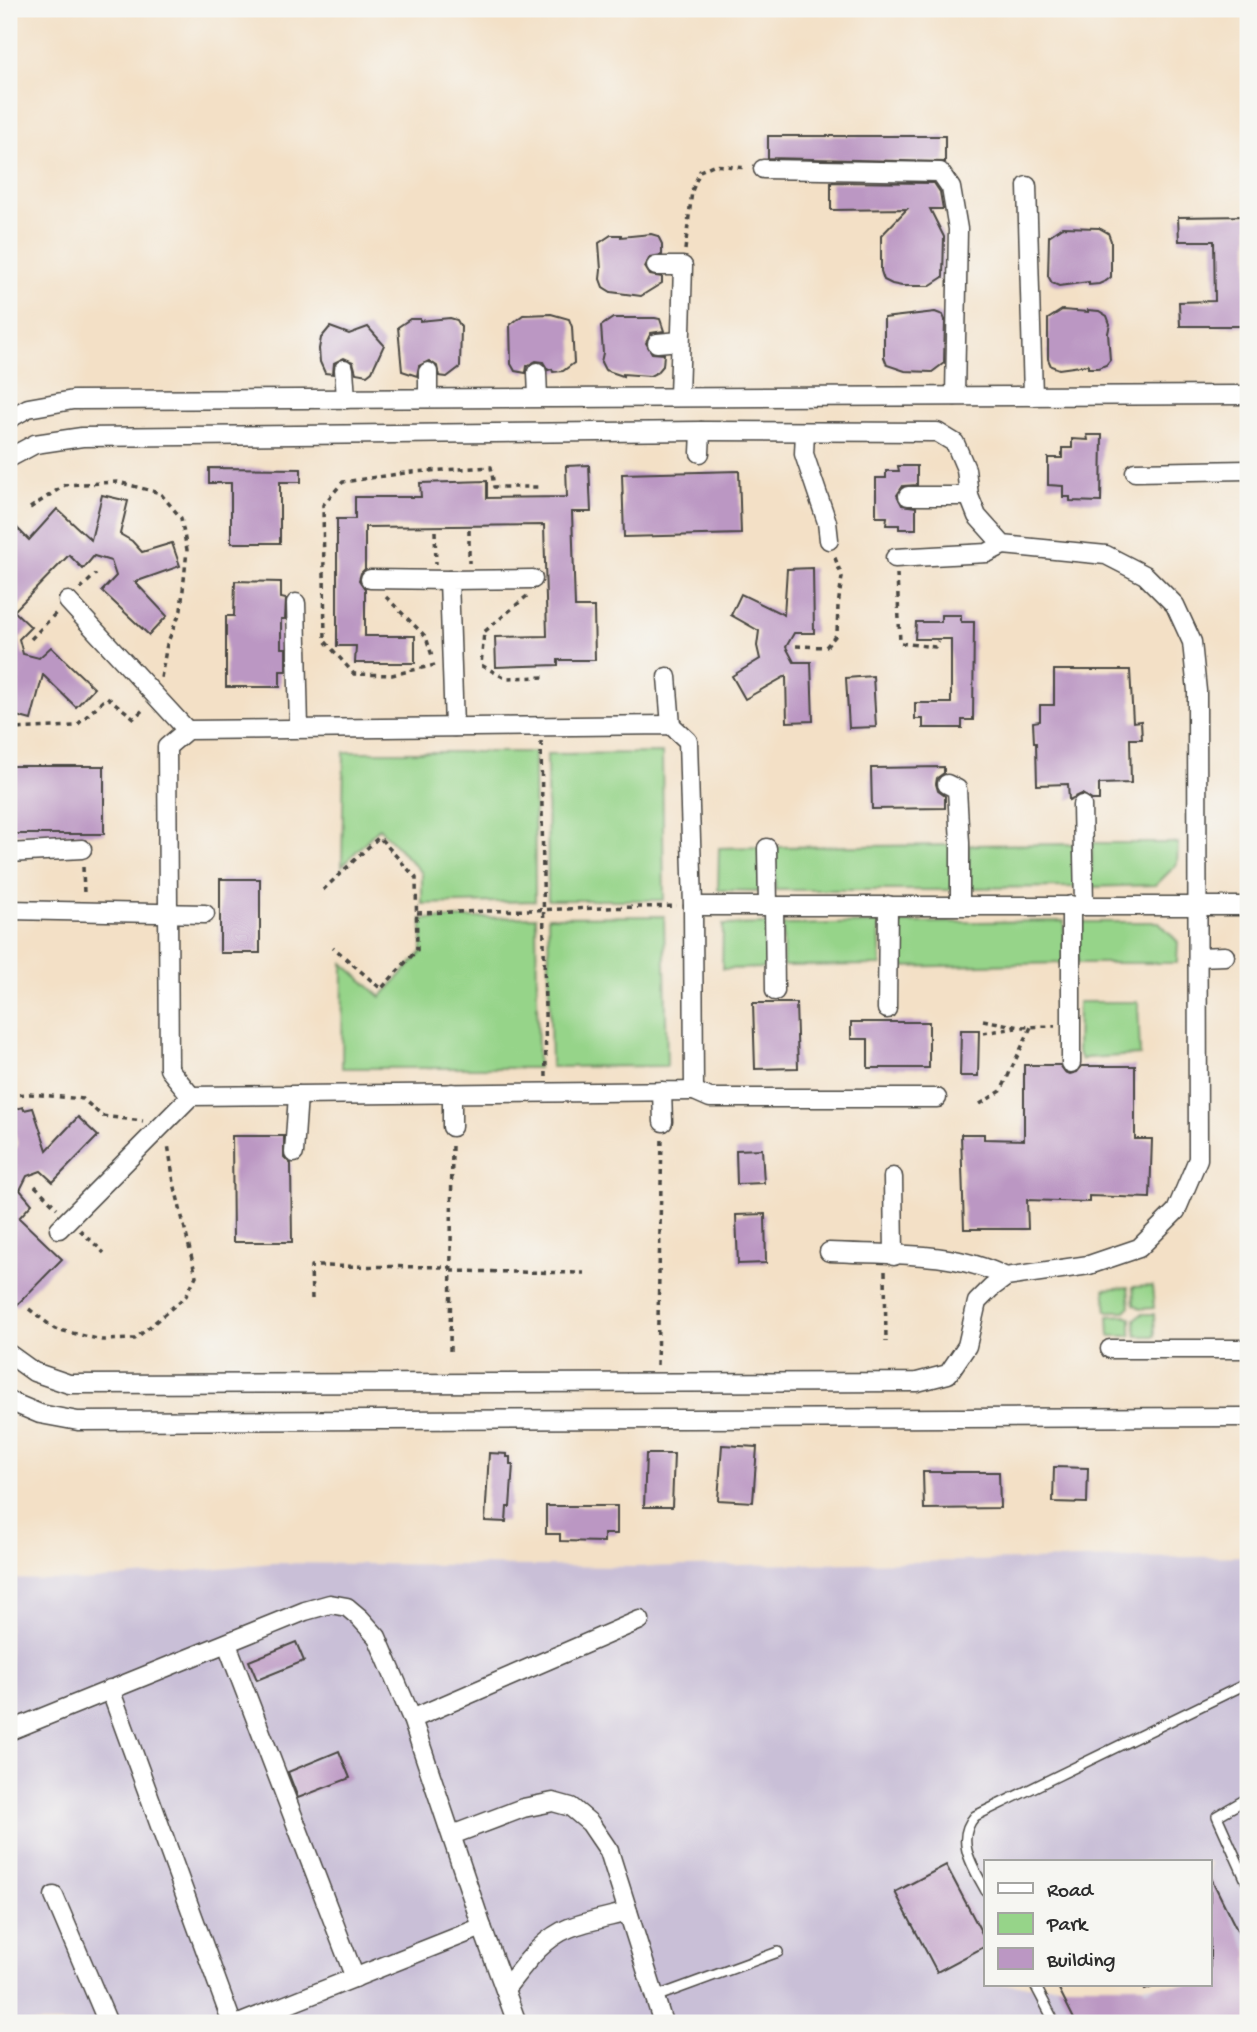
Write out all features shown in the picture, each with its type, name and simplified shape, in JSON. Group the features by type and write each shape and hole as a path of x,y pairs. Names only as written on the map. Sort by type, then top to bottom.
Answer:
{"street":[{"path":"763,169 940,172 951,188 958,229 955,396"},
{"path":"1027,186 1033,396"},
{"path":"656,266 683,266 679,397"},
{"path":"657,343 680,341"},
{"path":"344,369 346,398"},
{"path":"428,372 428,398"},
{"path":"537,372 538,397"},
{"path":"9,419 28,408 74,400 1248,395"},
{"path":"700,453 701,431"},
{"path":"9,458 35,444 82,437 701,431 937,432 955,443 966,469 969,496 977,516 1003,545"},
{"path":"805,432 804,454 827,522 829,540"},
{"path":"1135,472 1248,470"},
{"path":"908,496 969,496"},
{"path":"830,1252 964,1261 1006,1277 1089,1265 1139,1248 1176,1211 1198,1159 1197,691 1192,642 1175,605 1145,575 1106,555 1003,545 987,553 895,558"},
{"path":"370,579 533,579"},
{"path":"443,580 453,677 454,727"},
{"path":"68,601 187,730"},
{"path":"296,603 299,728"},
{"path":"667,677 671,725 688,741 693,906 694,1091"},
{"path":"191,1096 169,1069 167,747 187,730 671,725"},
{"path":"947,784 957,789 960,905"},
{"path":"1071,1063 1082,805"},
{"path":"767,848 775,991"},
{"path":"9,853 82,849"},
{"path":"887,1009 888,905"},
{"path":"693,906 1248,906"},
{"path":"9,910 84,914 205,914"},
{"path":"1198,957 1225,956"},
{"path":"662,1091 663,1122"},
{"path":"60,1229 191,1096 694,1091 710,1098 937,1098"},
{"path":"452,1093 452,1127"},
{"path":"294,1153 298,1094"},
{"path":"889,1255 893,1177"},
{"path":"9,1354 34,1372 69,1384 917,1382 948,1374 967,1346 978,1302 1006,1277"},
{"path":"1111,1349 1248,1349"},
{"path":"9,1401 40,1414 78,1421 1248,1417"},
{"path":"9,1731 305,1611 330,1604 347,1607 377,1637 412,1719 517,2023"},
{"path":"412,1719 640,1620"},
{"path":"227,1644 355,1978"},
{"path":"110,1689 232,2023"},
{"path":"452,1835 523,1808 553,1802 571,1807 590,1823 609,1851 663,2023"},
{"path":"54,1896 108,2023"},
{"path":"505,1989 551,1938 569,1928 628,1912"},
{"path":"241,2023 482,1927"}],"lane":[{"path":"984,1887 970,1862 964,1836 968,1824 975,1816 1248,1683"},
{"path":"1248,1798 1217,1816 1248,1885"},
{"path":"654,1997 778,1952"},
{"path":"1036,1986 1055,2023"}],"path":[{"path":"683,266 692,191 700,171 713,165 763,169"},
{"path":"435,665 392,675 354,674 325,641 323,505 343,482 412,472 491,467 494,487 542,487"},
{"path":"9,727 76,726 107,697 134,718 157,698 167,644 181,610 187,550 181,518 160,493 118,482 65,485 30,508"},
{"path":"469,530 469,580"},
{"path":"435,531 443,580"},
{"path":"796,646 826,647 837,634 842,577 829,540"},
{"path":"895,558 900,643 935,647 938,641"},
{"path":"370,579 395,608 426,637 435,665 453,677"},
{"path":"533,579 532,592 484,632 481,665 505,678 547,677"},
{"path":"540,726 546,1092"},
{"path":"323,890 379,837 416,878 416,950 381,989 333,947"},
{"path":"82,849 84,914"},
{"path":"416,913 693,906"},
{"path":"983,1020 1020,1027"},
{"path":"983,1033 1020,1027 1071,1026"},
{"path":"980,1104 1001,1091 1031,1027"},
{"path":"9,1095 30,1094 83,1100 102,1116 164,1123 174,1183 196,1276 186,1296 135,1339 102,1340 55,1329 29,1309"},
{"path":"657,1382 663,1122"},
{"path":"450,1351 452,1127"},
{"path":"886,1342 889,1255"},
{"path":"312,1298 311,1266 584,1273"}],"shaded area":[{"path":"1248,1556 1248,2023 9,2023 9,1579 85,1581 273,1563 635,1567"}],"green space":[{"path":"344,752 534,752 535,901 422,904 422,873 379,828 342,866"},
{"path":"662,753 664,900 548,900 547,754"},
{"path":"1092,843 1178,843 1177,864 1156,885 1091,887"},
{"path":"1076,844 1077,887 967,888 969,845"},
{"path":"952,845 952,890 775,890 776,847"},
{"path":"759,847 761,891 718,890 719,848"},
{"path":"664,916 667,1066 551,1067 548,917"},
{"path":"536,917 538,1068 342,1068 343,963 381,997 422,952 422,919"},
{"path":"1064,921 1064,963 896,967 896,923"},
{"path":"1078,922 1159,922 1178,942 1177,963 1078,963"},
{"path":"879,923 881,965 783,966 783,925"},
{"path":"767,924 768,968 722,969 723,925"},
{"path":"1078,1002 1138,1002 1140,1055 1081,1060 1077,1050"},
{"path":"1152,1286 1154,1308 1141,1309 1134,1304 1133,1287"},
{"path":"1128,1287 1130,1306 1125,1311 1107,1311 1104,1289"},
{"path":"1142,1314 1154,1314 1155,1336 1136,1336 1135,1319"},
{"path":"1125,1315 1131,1318 1131,1336 1109,1336 1108,1316"}],"building":[{"path":"768,136 945,136 945,162 768,158"},
{"path":"831,182 934,183 940,192 943,209 930,209 944,237 943,277 929,286 902,286 884,280 881,271 881,236 907,209 831,210"},
{"path":"1248,216 1248,326 1180,326 1179,302 1215,301 1214,241 1179,241 1178,217"},
{"path":"1062,227 1099,228 1108,233 1111,241 1111,277 1099,284 1089,285 1089,282 1059,286 1052,283 1048,276 1049,236"},
{"path":"651,234 658,236 662,244 662,255 650,257 645,267 650,275 662,277 662,283 641,296 611,292 603,287 600,279 599,243 611,235 621,237"},
{"path":"1062,310 1099,311 1107,316 1110,324 1110,360 1106,365 1098,368 1088,368 1088,365 1059,369 1051,366 1048,359 1048,319"},
{"path":"935,312 943,315 945,320 944,363 932,372 905,371 887,365 884,357 884,318"},
{"path":"551,314 569,319 574,363 563,371 553,372 552,369 548,370 543,362 536,361 527,366 526,373 515,371 511,364 510,325 523,315"},
{"path":"450,318 457,320 461,327 460,367 447,377 439,376 437,366 429,361 419,366 417,376 402,371 398,327 410,319 420,321"},
{"path":"613,318 660,319 664,331 651,333 646,343 652,353 664,354 663,366 658,372 650,376 623,376 605,370 601,362 601,326"},
{"path":"330,327 349,334 368,327 384,345 372,371 367,375 356,373 353,362 344,358 334,363 333,374 325,373 320,362 319,349 321,338"},
{"path":"1087,435 1102,435 1101,502 1070,501 1070,497 1063,497 1063,486 1048,485 1048,458 1062,458 1062,448 1072,448 1072,439 1088,440"},
{"path":"589,465 591,512 572,512 575,607 594,607 595,660 558,660 558,665 496,667 495,637 547,636 544,525 365,527 365,569 359,580 365,589 365,636 415,636 415,663 355,663 356,646 337,646 337,519 355,519 355,497 421,497 420,483 487,481 487,498 567,497 566,466"},
{"path":"898,466 917,466 917,485 903,486 897,495 902,505 916,507 916,529 899,529 899,525 886,525 887,517 876,517 876,478 886,478 886,471 899,471"},
{"path":"209,468 301,469 301,482 280,482 280,543 231,543 231,483 209,483"},
{"path":"739,471 741,534 624,537 622,474"},
{"path":"102,495 128,501 120,534 132,541 142,552 172,543 180,566 135,582 167,616 149,635 102,591 116,576 111,561 94,556 83,569 69,555 14,611 31,627 19,639 23,654 39,658 51,647 94,688 76,707 43,675 31,720 9,714 14,678 9,678 9,520 29,540 57,509 91,540"},
{"path":"813,568 814,633 794,633 786,647 794,662 811,662 813,721 787,722 786,676 745,699 732,676 760,659 757,646 759,631 731,615 741,594 784,615 787,569"},
{"path":"235,581 281,582 281,598 286,599 285,619 281,619 281,648 286,648 286,671 280,671 280,687 226,687 226,616 234,616"},
{"path":"941,615 961,615 961,622 974,622 973,720 962,720 962,728 923,728 923,719 915,719 915,703 951,703 951,639 915,639 916,622 941,622"},
{"path":"1054,670 1130,670 1133,722 1141,721 1142,739 1130,739 1131,783 1099,784 1099,800 1092,800 1082,794 1069,800 1068,784 1037,785 1033,722 1040,721 1040,705 1054,705"},
{"path":"873,676 876,727 849,728 846,678"},
{"path":"9,766 104,766 104,834 9,834"},
{"path":"944,767 944,773 937,778 936,784 938,791 945,796 945,808 872,809 871,768"},
{"path":"220,879 260,879 260,953 220,953"},
{"path":"753,1003 796,1003 798,1068 755,1069"},
{"path":"851,1022 929,1022 929,1068 868,1068 868,1039 851,1039"},
{"path":"961,1030 979,1030 978,1076 960,1076"},
{"path":"1024,1065 1060,1065 1070,1074 1077,1072 1082,1066 1135,1066 1135,1139 1152,1139 1150,1198 1089,1196 1089,1202 1027,1200 1028,1229 964,1229 961,1134 984,1134 984,1139 1024,1140"},
{"path":"23,1107 24,1110 33,1108 47,1150 78,1117 98,1136 53,1182 41,1171 27,1176 20,1190 32,1204 19,1218 62,1259 16,1306 9,1300 9,1153 18,1146 9,1111"},
{"path":"232,1136 284,1136 284,1157 291,1164 292,1242 233,1242"},
{"path":"762,1149 764,1183 737,1184 736,1150"},
{"path":"765,1214 766,1263 738,1264 736,1215"},
{"path":"722,1445 757,1447 753,1502 718,1500"},
{"path":"489,1453 507,1454 510,1464 513,1464 510,1507 507,1507 506,1522 485,1521"},
{"path":"646,1454 674,1454 672,1507 644,1507"},
{"path":"1054,1467 1088,1468 1087,1503 1053,1502"},
{"path":"923,1472 999,1472 1000,1508 924,1509"},
{"path":"546,1506 617,1506 617,1534 604,1534 604,1542 560,1541 560,1534 546,1534"},
{"path":"296,1642 304,1661 257,1680 249,1661"},
{"path":"339,1751 350,1778 298,1798 288,1772"},
{"path":"946,1865 984,1937 984,1947 937,1972 895,1892"},
{"path":"1212,1880 1248,1952 1248,2023 1076,2023 1058,1986 1143,1986 1145,1990 1155,1986 1212,1986"}]}
